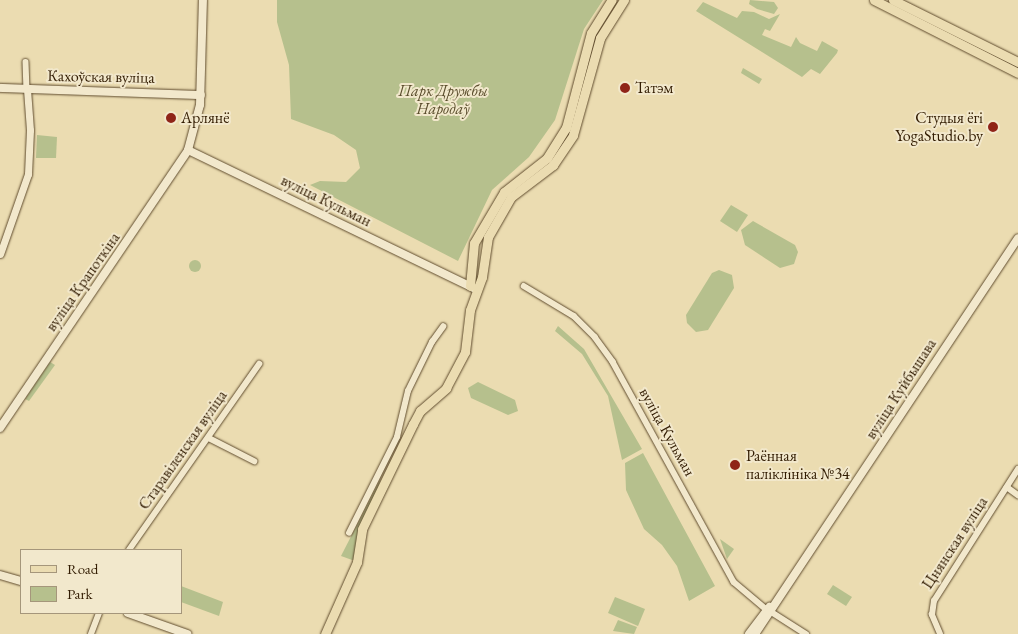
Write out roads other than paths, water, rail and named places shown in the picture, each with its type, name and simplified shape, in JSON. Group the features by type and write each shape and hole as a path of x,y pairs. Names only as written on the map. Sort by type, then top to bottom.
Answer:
{"main road":[{"path":"188,150 201,95 203,0"},
{"path":"474,288 476,238 504,192 547,158 566,128 591,32 612,0"},
{"path":"325,634 358,562 362,529 413,424 420,411 446,388 465,352 474,288 488,237 511,197 553,165 573,135 600,38 624,0"},
{"path":"874,0 1018,73"},
{"path":"893,0 1018,62"},
{"name":"Кахоўская вуліца","path":"0,88 201,95"},
{"name":"вуліца Кульман","path":"188,150 474,288"},
{"name":"вуліца Крапоткіна","path":"0,428 188,150"},
{"name":"вуліца Куйбышава","path":"755,634 770,608 1018,238"},
{"path":"0,575 20,582"},
{"name":"вуліца Куйбышава","path":"749,634 770,608"},
{"path":"131,614 187,634"}],"street":[{"path":"0,254 28,174 30,130 26,62"},
{"name":"вуліца Кульман","path":"524,286 574,316 595,337 613,362 734,582 806,634"},
{"path":"349,533 400,430 408,391 432,342 443,328"},
{"name":"Старавіленская вуліца","path":"130,549 210,438 259,364"},
{"path":"210,438 254,461"},
{"name":"Цнянская вуліца","path":"940,634 932,614 934,601 1018,469"},
{"path":"1006,487 1018,495"},
{"path":"91,634 99,614"}],"place":[{"name":"Татэм","path":"625,88"},
{"name":"Арлянё","path":"171,118"},
{"name":"Студыя ёгі YogaStudio.by","path":"993,127"},
{"name":"Раённая паліклініка №34","path":"735,465"}],"park label":[{"name":"Парк Дружбы Народаў","path":"443,100"}]}
